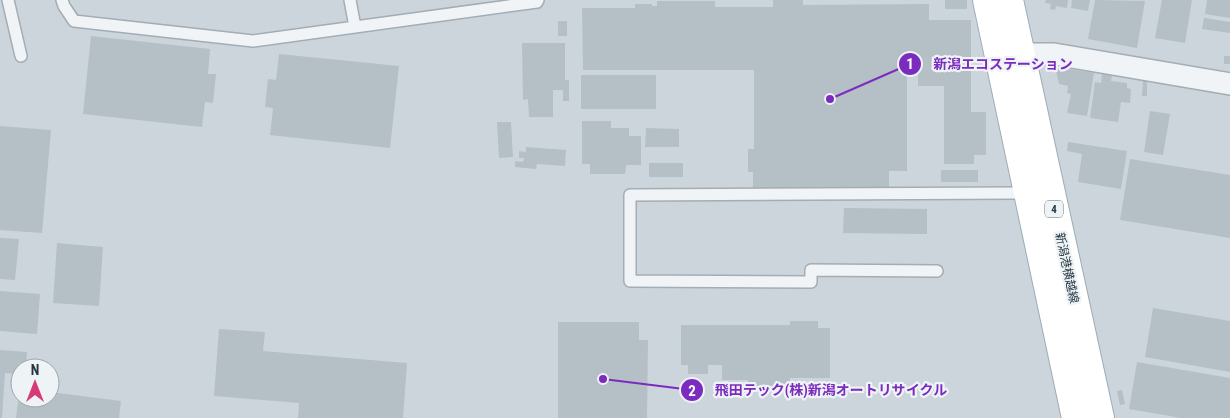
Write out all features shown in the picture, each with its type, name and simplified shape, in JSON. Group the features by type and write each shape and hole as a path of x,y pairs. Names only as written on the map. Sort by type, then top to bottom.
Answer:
{"main road":[{"name":"新潟港横越線","path":"987,0 1010,54 1100,418"},
{"name":"新潟港横越線","path":"1009,0 1010,54 1028,193 1076,418"}],"street":[{"path":"1010,54 1054,54 1230,84"}],"lane":[{"path":"8,0 20,56"},
{"path":"62,0 74,21 253,40 538,2 538,0"},
{"path":"350,0 355,27"},
{"path":"937,271 811,270 811,282 630,281 630,195 1028,193"}],"shaded area":[{"path":"0,0 972,0 1062,418 0,418"},
{"path":"1024,0 1230,0 1230,418 1114,418"}],"building":[{"path":"773,0 803,0 803,5 929,4 929,20 971,20 971,112 986,112 986,155 974,155 974,164 944,164 944,86 918,86 918,69 907,69 907,171 889,171 889,187 753,188 753,172 748,172 748,149 754,149 754,70 583,70 582,8 635,8 635,4 652,4 652,6 657,6 657,1 715,1 715,7 773,7"},
{"path":"945,0 967,0 967,9 945,9"},
{"path":"1046,0 1068,0 1067,8 1056,6 1055,10 1050,9 1051,4 1045,3"},
{"path":"1072,0 1090,0 1088,11 1071,8"},
{"path":"1095,0 1145,1 1137,48 1088,39"},
{"path":"1162,0 1192,0 1185,43 1155,38"},
{"path":"1207,0 1230,0 1230,18 1205,14"},
{"path":"1204,18 1230,22 1230,33 1202,29"},
{"path":"558,21 567,21 567,36 558,36"},
{"path":"91,36 210,49 208,74 216,74 213,103 205,102 202,127 83,114"},
{"path":"522,43 565,43 565,80 569,80 569,101 563,101 563,90 553,90 553,117 529,117 528,99 523,100"},
{"path":"279,54 399,66 390,148 270,135 273,108 265,107 268,79 276,80"},
{"path":"1224,56 1230,56 1230,64 1224,64"},
{"path":"1055,67 1094,73 1087,116 1067,113 1071,94 1067,93 1068,86 1059,84"},
{"path":"1102,74 1112,76 1111,81 1127,83 1127,88 1131,89 1130,103 1121,102 1118,122 1090,118 1095,82 1101,83"},
{"path":"581,75 656,75 656,109 581,109"},
{"path":"1143,81 1147,81 1147,96 1142,96"},
{"path":"1150,111 1170,114 1163,155 1144,152"},
{"path":"582,121 611,121 611,128 629,128 629,136 641,136 641,165 626,165 625,174 590,174 590,164 582,164"},
{"path":"497,122 511,122 513,157 499,158"},
{"path":"0,126 51,130 42,233 0,230"},
{"path":"646,128 679,129 679,147 645,147"},
{"path":"1068,142 1127,151 1121,189 1078,182 1082,154 1067,151"},
{"path":"526,147 566,150 565,166 537,164 536,169 515,167 515,161 523,162 524,158 519,158 519,151 526,152"},
{"path":"1130,159 1230,175 1230,238 1120,220"},
{"path":"649,163 683,163 683,177 649,177"},
{"path":"941,170 978,170 978,182 941,182"},
{"path":"844,208 927,209 927,234 843,233"},
{"path":"0,238 19,239 15,280 0,279"},
{"path":"57,243 103,247 99,306 53,303"},
{"path":"0,291 40,294 37,334 0,331"},
{"path":"1153,308 1230,321 1230,372 1145,357"},
{"path":"790,321 818,321 818,328 830,328 830,378 790,378 790,386 748,386 748,380 722,380 722,365 708,365 708,374 688,374 688,365 681,365 681,325 790,325"},
{"path":"558,322 639,322 639,340 648,340 647,418 558,418"},
{"path":"219,329 265,332 263,351 407,363 403,418 298,418 299,403 214,396"},
{"path":"0,350 27,352 27,358 10,358 10,373 5,373 2,418 0,418"},
{"path":"1137,362 1230,378 1230,418 1181,418 1129,409"},
{"path":"1122,390 1125,404 1120,405 1117,391"},
{"path":"60,393 121,401 119,418 16,418 17,408 60,408"}],"place":[{"name":"新潟エコステーション","path":"830,99"},
{"name":"飛田テック(株)新潟オートリサイクル","path":"603,379"}]}
